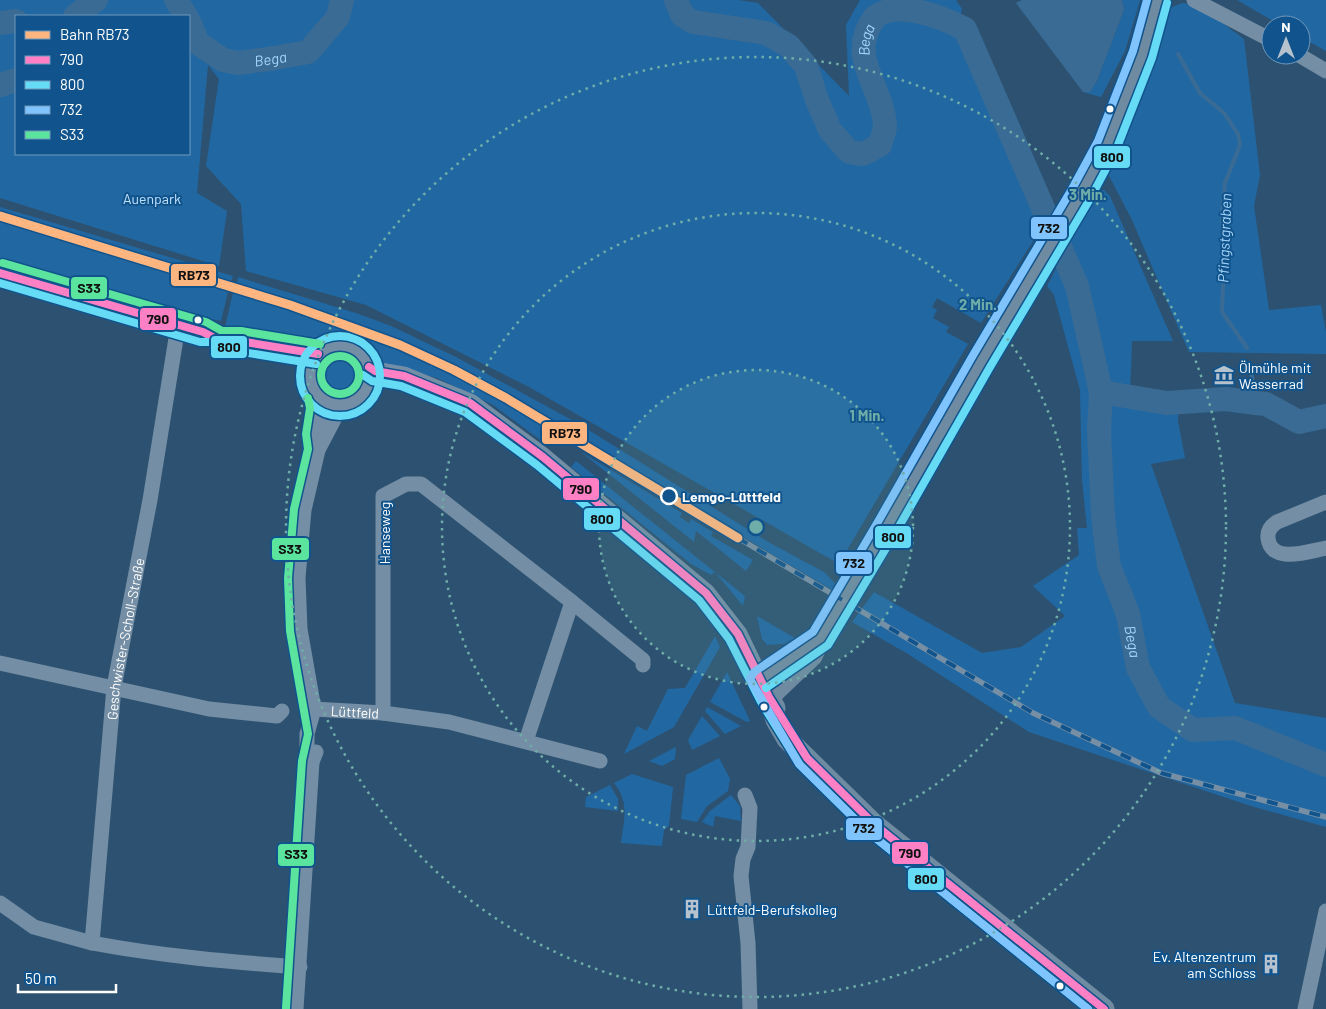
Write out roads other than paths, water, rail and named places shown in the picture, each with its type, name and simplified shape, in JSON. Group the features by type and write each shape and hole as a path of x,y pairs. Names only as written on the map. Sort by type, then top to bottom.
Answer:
{"main road":[{"path":"1099,1008 874,824 787,739 776,720 765,689 820,639 1081,194 1119,118 1143,54 1157,0"}],"street":[{"path":"1194,0 1261,35"},
{"path":"1311,62 1326,71"},
{"path":"0,273 203,332 220,341 239,341 273,348 314,362"},
{"name":"Geschwister-Scholl-Straße","path":"86,942 114,687 150,500 178,326"},
{"path":"343,346 359,352 369,376 358,400 341,406 324,401 318,396 311,384 314,362 326,349 343,346"},
{"path":"369,376 420,382 470,403 543,456 706,593 738,634 765,689"},
{"path":"318,396 319,414 316,434 318,450"},
{"path":"296,1009 312,762 316,752 317,734 300,629 298,578 304,510 318,450 341,406"},
{"name":"Hanseweg","path":"383,712 383,496 406,484 421,484 643,660 642,665"},
{"path":"1326,502 1277,522 1270,528 1268,538 1274,550 1283,555 1326,548"},
{"path":"526,741 572,602"},
{"path":"0,663 209,709 276,716 282,711"},
{"name":"Lüttfeld","path":"313,713 383,712 449,722 600,761"},
{"path":"745,795 750,808 748,847 743,859 741,876 748,943 750,1009"},
{"path":"0,903 34,927 86,942 139,952 188,958 300,966"},
{"path":"1304,1009 1326,911"}],"waterway":[{"name":"Bega","path":"76,15 96,0"},
{"name":"Bega","path":"176,0 185,15"},
{"name":"Bega","path":"190,23 198,43 223,60 238,63 275,58 308,52 338,17 342,0"},
{"name":"Bega","path":"676,0 682,15 693,22 766,33 789,46 806,66 817,100 830,130 849,152 863,154 880,145 885,128 883,111 864,59 864,45 867,32 875,17 884,12 907,10 932,15 965,29 1077,286 1101,392 1167,403 1226,399 1266,404 1299,422 1326,416"},
{"name":"Bega","path":"0,23 15,21"},
{"name":"Pfingstgraben","path":"1178,54 1200,93 1224,113 1238,134 1240,145 1225,183 1222,213 1224,264 1222,312 1247,348"},
{"name":"Bega","path":"0,85 15,80"},
{"name":"Pfingstgraben","path":"1251,370 1256,403"},
{"name":"Bega","path":"1101,392 1099,432 1103,516 1109,566 1128,614 1138,668 1159,707 1193,730 1235,728 1326,765"}],"railway":[{"path":"738,538 1033,713 1161,773 1326,817"}],"rail line":[{"name":"RB73","path":"0,216 290,305 400,345 454,370 506,398 738,538"}],"place":[{"name":"Ölmühle mit Wasserrad","path":"1224,375"},
{"name":"Lemgo-Lüttfeld","path":"669,496"},
{"name":"Lüttfeld-Berufskolleg","path":"692,909"},
{"name":"Ev. Altenzentrum am Schloss","path":"1271,964"}],"park label":[{"name":"Auenpark","path":"152,198"}]}
